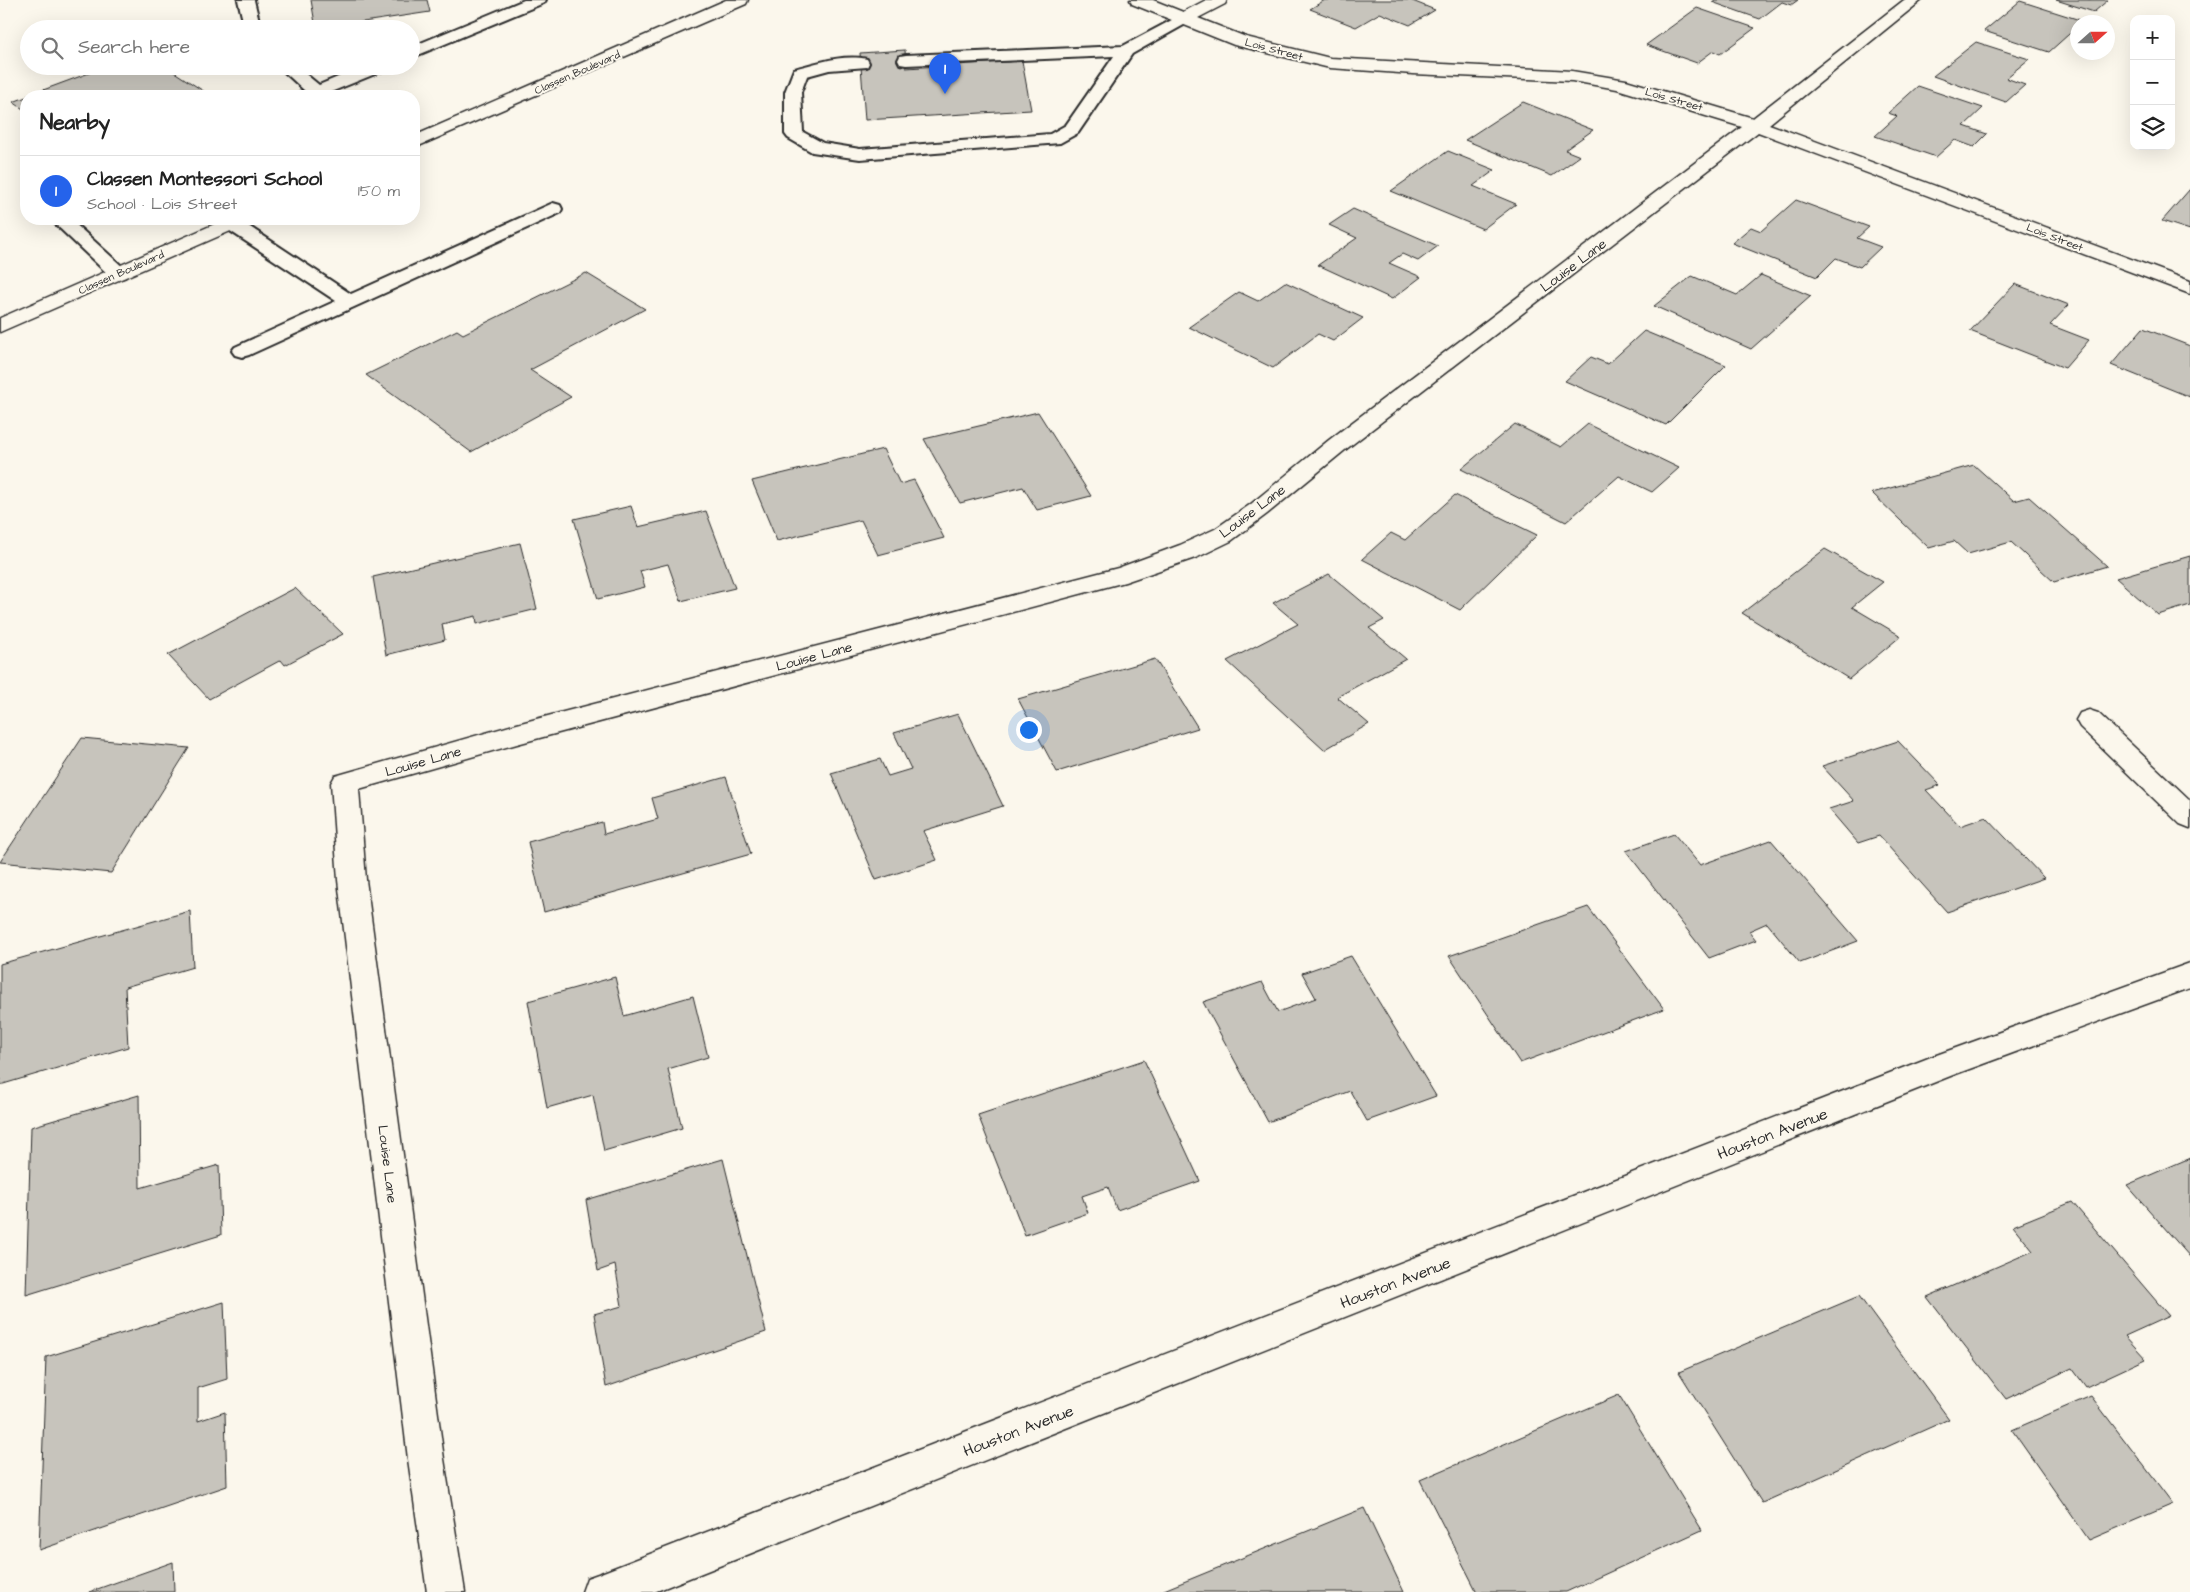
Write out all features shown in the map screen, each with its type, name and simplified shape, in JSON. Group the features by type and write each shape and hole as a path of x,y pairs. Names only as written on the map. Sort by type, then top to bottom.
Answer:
{"street":[{"name":"Classen Boulevard","path":"420,140 740,0"},
{"name":"Lois Street","path":"1138,0 1240,40 1330,63 1413,69 1534,73 1598,79 1698,106 1756,125 2190,288"},
{"path":"1185,18 1219,0"},
{"name":"Louise Lane","path":"446,1592 426,1459 352,880 344,783 517,734 1125,574 1190,551 1223,535 1259,509 1337,445 1756,125 1914,0"},
{"name":"Classen Boulevard","path":"0,326 227,225"},
{"path":"2089,720 2190,817"},
{"name":"Houston Avenue","path":"602,1592 1942,1066 2190,975"}],"lane":[{"path":"246,0 251,20"},
{"path":"420,49 538,0"},
{"path":"861,63 828,65 800,73 793,92 794,134 818,148 860,154 1054,139 1072,130 1126,51 1185,18"},
{"path":"906,60 1126,51"},
{"path":"294,75 308,90"},
{"path":"322,90 357,75"},
{"path":"242,351 553,209"},
{"path":"66,225 118,273"},
{"path":"242,225 350,302"}],"building":[{"path":"311,0 427,0 430,12 376,20 314,20"},
{"path":"1325,0 1410,0 1435,10 1410,25 1380,13 1356,27 1310,9"},
{"path":"1715,0 1798,0 1791,5 1782,2 1760,19 1712,2"},
{"path":"2056,0 2108,0 2094,12"},
{"path":"2020,1 2070,17 2070,33 2049,52 1984,31"},
{"path":"1697,8 1755,28 1720,54 1713,51 1697,63 1646,45"},
{"path":"1976,42 2029,59 2006,78 2025,85 2006,102 1933,76"},
{"path":"905,50 906,68 1022,61 1031,110 865,120 860,53"},
{"path":"84,75 179,75 202,90 43,90"},
{"path":"1918,86 1983,108 1964,126 1987,134 1974,147 1955,140 1936,157 1875,136 1897,116 1888,113"},
{"path":"20,99 20,107 13,102"},
{"path":"1523,102 1593,130 1565,150 1580,156 1552,176 1465,140"},
{"path":"1448,151 1495,170 1473,186 1516,204 1483,229 1391,191"},
{"path":"2190,189 2190,230 2162,221"},
{"path":"1796,200 1869,227 1857,238 1881,247 1860,267 1836,258 1817,277 1732,243 1751,227 1761,231"},
{"path":"1353,209 1438,246 1418,261 1402,254 1389,263 1421,277 1392,299 1318,265 1357,238 1329,225"},
{"path":"586,273 645,309 530,370 571,397 471,452 366,375 457,330 463,334"},
{"path":"1761,275 1811,296 1751,349 1654,306 1692,276 1737,295"},
{"path":"1285,282 1363,318 1333,341 1318,334 1273,368 1189,327 1239,292 1258,301"},
{"path":"2015,284 2069,305 2050,325 2089,340 2065,368 1970,331"},
{"path":"2143,328 2190,346 2190,397 2111,365"},
{"path":"1644,331 1726,365 1666,425 1565,381 1591,357 1608,364"},
{"path":"1038,412 1091,496 1037,510 1023,487 960,503 924,439"},
{"path":"1515,424 1561,447 1588,424 1679,468 1652,492 1619,476 1566,522 1461,469"},
{"path":"883,449 900,484 914,480 944,538 878,555 861,520 777,541 752,481"},
{"path":"1974,465 2014,501 2029,497 2107,566 2054,582 2011,542 1968,554 1954,541 1929,548 1872,493"},
{"path":"1455,495 1537,535 1460,610 1362,559 1391,533 1405,540"},
{"path":"631,506 638,527 706,511 735,588 681,601 668,564 640,571 645,587 598,599 574,519"},
{"path":"520,543 537,609 477,624 476,616 442,624 445,640 386,655 373,577"},
{"path":"1825,549 1883,582 1852,607 1901,636 1849,679 1742,613"},
{"path":"2190,556 2190,605 2158,615 2116,578"},
{"path":"1329,574 1384,620 1369,628 1406,659 1337,697 1369,724 1324,750 1227,661 1298,624 1273,603"},
{"path":"295,588 343,634 285,665 281,660 209,699 168,655"},
{"path":"1155,659 1198,728 1057,772 1018,699"},
{"path":"958,714 1003,806 923,831 937,860 876,880 831,773 880,759 888,776 911,769 894,733"},
{"path":"82,738 189,748 111,873 0,862"},
{"path":"1898,741 1940,785 1926,790 1960,826 1986,817 2044,878 1947,912 1879,836 1858,843 1829,809 1854,801 1822,766"},
{"path":"726,777 751,854 544,912 528,842 602,822 604,834 658,819 652,798"},
{"path":"1674,834 1700,865 1771,840 1858,941 1800,963 1767,923 1749,931 1756,940 1709,958 1626,851"},
{"path":"1588,907 1664,1009 1520,1063 1449,956"},
{"path":"190,911 193,967 125,987 128,1047 0,1085 0,964"},
{"path":"1351,956 1436,1096 1367,1121 1350,1091 1268,1122 1203,1002 1262,982 1278,1012 1316,998 1302,973"},
{"path":"615,977 624,1016 693,996 708,1057 668,1069 682,1128 604,1151 593,1095 547,1108 528,1001"},
{"path":"1144,1060 1200,1181 1117,1210 1108,1187 1082,1196 1088,1213 1025,1235 978,1115"},
{"path":"139,1095 140,1188 219,1165 221,1235 26,1295 31,1127"},
{"path":"2190,1158 2190,1257 2127,1185"},
{"path":"723,1159 766,1332 606,1387 594,1314 622,1306 615,1265 598,1271 586,1200"},
{"path":"2072,1202 2169,1316 2125,1336 2146,1359 2086,1387 2072,1368 2006,1399 1927,1297 2033,1251 2013,1226"},
{"path":"1859,1296 1949,1419 1762,1503 1679,1372"},
{"path":"224,1302 227,1379 198,1388 198,1421 225,1412 227,1486 39,1550 46,1357"},
{"path":"1619,1395 1702,1530 1566,1592 1477,1592 1420,1480"},
{"path":"2091,1396 2173,1504 2089,1540 2012,1430"},
{"path":"1364,1508 1404,1592 1159,1592"},
{"path":"173,1562 174,1592 89,1592"}],"place":[{"name":"Classen Montessori School","path":"945,94"}]}
